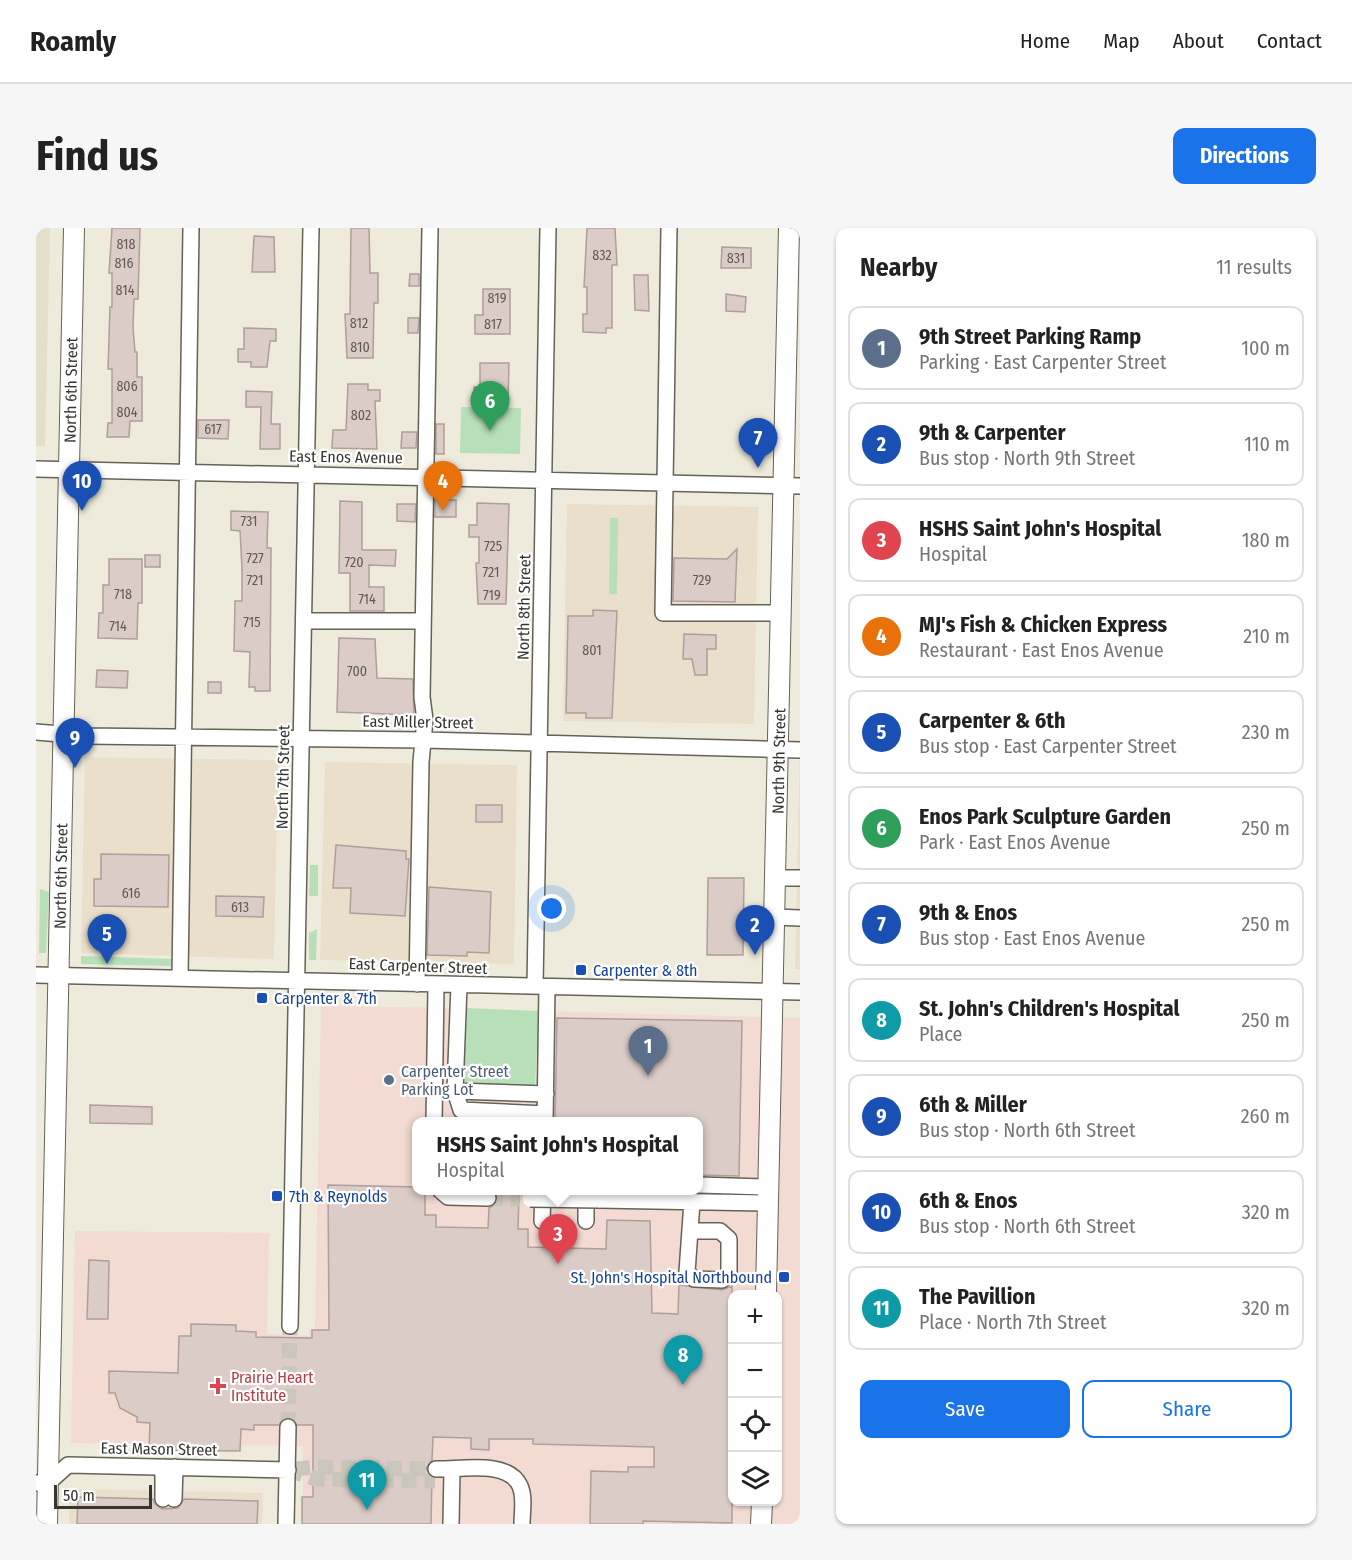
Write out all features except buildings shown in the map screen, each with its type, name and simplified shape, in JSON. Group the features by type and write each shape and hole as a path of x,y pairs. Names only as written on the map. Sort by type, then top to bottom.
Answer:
{"main road":[{"name":"North 6th Street","path":"47,1524 42,1483 58,976 74,228"},
{"name":"North 9th Street","path":"766,1290 782,613 792,486 789,228"},
{"path":"761,1524 762,1506"}],"street":[{"path":"180,978 190,228"},
{"name":"North 7th Street","path":"290,1326 311,228"},
{"path":"417,984 423,740 430,228"},
{"name":"North 8th Street","path":"545,1117 541,987 540,744 548,228"},
{"path":"669,228 663,483 663,613 782,613"},
{"name":"East Enos Avenue","path":"36,469 792,486"},
{"path":"304,621 423,621"},
{"name":"East Miller Street","path":"36,732 84,736 423,740 800,750"},
{"path":"776,878 800,879"},
{"path":"774,917 800,918"},
{"name":"East Carpenter Street","path":"36,975 800,992"},
{"path":"434,1117 436,985"},
{"path":"459,985 455,1091 461,1110 534,1117"},
{"path":"455,1091 546,1094"},
{"path":"703,1186 768,1195"},
{"path":"445,1195 448,1197 488,1198"},
{"path":"542,1221 531,1196 601,1195 692,1202 768,1195"},
{"path":"586,1221 601,1195"},
{"path":"692,1202 692,1231"},
{"path":"286,1524 288,1427"},
{"name":"East Mason Street","path":"42,1483 69,1465 288,1470"},
{"path":"169,1467 169,1499"},
{"path":"435,1475 496,1469 510,1475 520,1487 522,1524"},
{"path":"450,1524 452,1475"}],"shaded area":[{"path":"36,228 50,228 45,446 36,446"},
{"path":"567,504 758,507 754,724 563,721"},
{"path":"800,744 800,969 795,969"},
{"path":"85,757 278,760 274,959 81,953"},
{"path":"325,762 517,765 514,964 320,960"},
{"path":"321,1006 465,1008 464,1080 536,1084 539,1011 800,1018 800,1524 303,1524 303,1446 71,1443 75,1231 269,1233 267,1334 309,1336 309,1330 315,1329"},
{"path":"69,1489 263,1493 262,1524 69,1524"}],"green space":[{"path":"461,407 521,408 520,454 460,453"},
{"path":"610,518 618,518 617,594 609,594"},
{"path":"310,865 318,865 318,896 309,896"},
{"path":"40,889 49,892 46,953 39,953"},
{"path":"317,929 316,960 309,960 309,933"},
{"path":"81,956 175,959 171,966 81,964"},
{"path":"465,1008 539,1011 535,1086 532,1088 466,1085 464,1080"}],"tunnel":[{"path":"488,1198 519,1199"},
{"path":"288,1427 290,1326"},
{"path":"295,1469 317,1467 436,1469"},
{"path":"288,1470 316,1479 435,1481"}],"place":[{"name":"Enos Park Sculpture Garden","path":"490,431"},
{"name":"9th & Enos","path":"758,468"},
{"name":"6th & Enos","path":"82,511"},
{"name":"MJ's Fish & Chicken Express","path":"443,511"},
{"name":"6th & Miller","path":"75,768"},
{"name":"9th & Carpenter","path":"755,955"},
{"name":"Carpenter & 6th","path":"107,964"},
{"name":"Carpenter & 8th","path":"581,970"},
{"name":"Carpenter & 7th","path":"262,998"},
{"name":"9th Street Parking Ramp","path":"648,1076"},
{"name":"Carpenter Street Parking Lot","path":"389,1080"},
{"name":"7th & Reynolds","path":"277,1196"},
{"name":"HSHS Saint John's Hospital","path":"558,1264"},
{"name":"St. John's Hospital Northbound","path":"784,1277"},
{"name":"St. John's Children's Hospital","path":"683,1385"},
{"name":"Prairie Heart Institute","path":"218,1386"},
{"name":"The Pavillion","path":"367,1510"}]}
